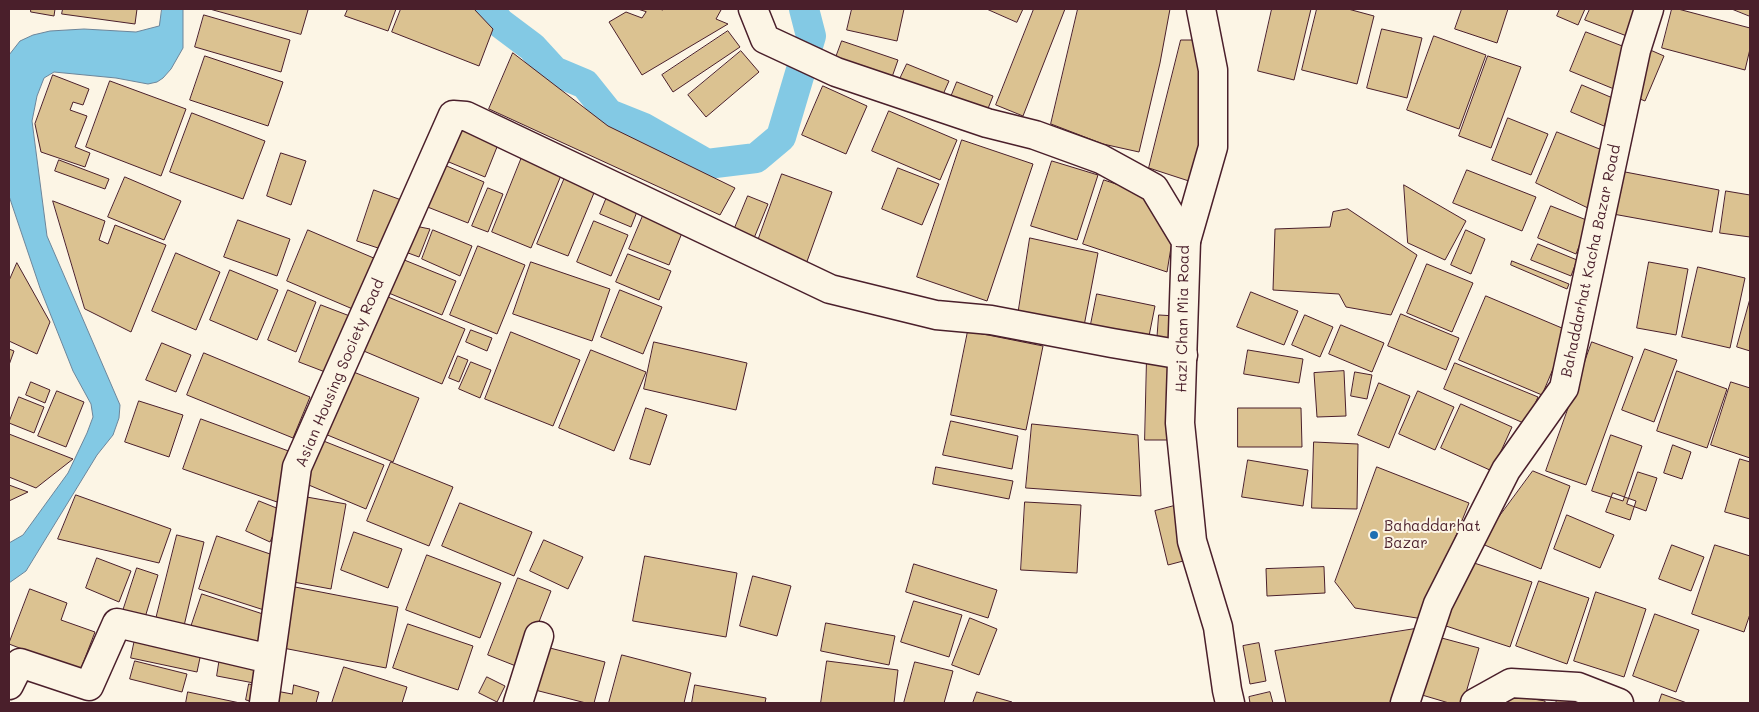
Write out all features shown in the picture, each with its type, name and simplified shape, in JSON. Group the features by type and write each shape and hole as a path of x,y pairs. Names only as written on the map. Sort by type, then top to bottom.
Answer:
{"street":[{"name":"Hazi Chan Mia Road","path":"753,9 765,39 836,72 988,123 1036,135 1101,159 1154,188 1186,241 1180,423 1192,541 1218,628 1230,703"},
{"path":"1186,241 1213,147 1212,70 1202,9"},
{"name":"Bahaddarhat Kacha Bazar Road","path":"1405,703 1438,604 1506,470 1564,388 1636,50 1649,9"},
{"name":"Asian Housing Society Road","path":"264,703 297,467 453,115 466,116 830,289 936,315 992,320 1183,355"},
{"path":"9,685 20,663 89,686 117,623 270,659"},
{"path":"518,703 539,636"},
{"path":"1474,703 1511,683 1578,687 1619,703"}],"water":[{"path":"162,9 183,9 183,48 171,69 163,78 148,84 116,78 54,72 44,78 37,96 32,121 47,236 120,405 119,418 113,435 97,455 26,571 9,583 9,543 23,535 68,473 93,417 91,404 73,371 40,288 9,196 9,55 20,41 33,35 50,31 84,29 136,32 159,26"}],"building":[{"path":"31,9 55,9 54,16 31,12"},
{"path":"63,9 137,9 135,24 62,14"},
{"path":"210,9 305,9 308,10 301,34"},
{"path":"348,9 396,9 388,31 345,16"},
{"path":"401,9 474,9 493,29 479,66 392,32"},
{"path":"638,9 718,9 721,10 716,19 728,24 642,75 609,22 626,12 642,18 646,12"},
{"path":"852,9 904,9 897,41 847,30"},
{"path":"987,9 1023,9 1017,22"},
{"path":"1034,9 1065,9 1023,116 996,105"},
{"path":"1078,9 1170,9 1160,63 1139,152 1103,144 1051,124"},
{"path":"1272,9 1311,9 1294,80 1258,71"},
{"path":"1317,9 1348,9 1374,16 1357,84 1302,70"},
{"path":"1462,9 1508,9 1497,43 1455,29"},
{"path":"1560,9 1585,9 1578,25 1557,16"},
{"path":"1590,9 1643,9 1632,38 1585,20"},
{"path":"1672,9 1750,28 1750,49 1745,70 1662,48"},
{"path":"1732,9 1750,9 1750,16"},
{"path":"204,15 290,40 281,72 195,47"},
{"path":"1382,29 1422,38 1407,98 1367,88"},
{"path":"728,31 740,47 673,92 662,75"},
{"path":"1586,32 1630,49 1614,89 1570,71"},
{"path":"1434,36 1486,55 1459,129 1407,110"},
{"path":"1181,40 1200,40 1206,147 1195,183 1149,168"},
{"path":"842,41 898,60 891,80 835,60"},
{"path":"1648,49 1664,56 1645,101 1630,95"},
{"path":"741,51 759,72 706,117 688,95"},
{"path":"513,53 608,126 735,188 720,215 489,109"},
{"path":"205,56 283,82 268,126 190,100"},
{"path":"1488,56 1521,67 1491,148 1459,136"},
{"path":"907,64 949,81 941,99 899,81"},
{"path":"53,75 89,89 83,105 73,102 70,110 87,116 75,147 90,153 85,167 41,152 35,124"},
{"path":"110,81 186,109 161,176 86,147"},
{"path":"957,82 993,96 985,116 949,102"},
{"path":"1582,85 1615,99 1604,126 1571,112"},
{"path":"823,86 867,106 846,154 802,135"},
{"path":"889,111 957,140 940,180 872,151"},
{"path":"192,113 265,141 243,199 170,172"},
{"path":"1508,118 1548,134 1531,175 1492,160"},
{"path":"458,126 499,142 485,177 444,160"},
{"path":"1557,132 1602,150 1590,209 1536,183"},
{"path":"962,140 1033,164 987,301 917,277"},
{"path":"281,153 306,161 291,205 267,196"},
{"path":"522,157 562,173 531,248 492,232"},
{"path":"59,160 109,179 105,189 55,171"},
{"path":"1052,161 1098,175 1077,240 1031,226"},
{"path":"442,164 484,182 468,223 425,206"},
{"path":"898,168 939,184 922,225 882,209"},
{"path":"1467,170 1536,197 1522,231 1453,203"},
{"path":"1620,171 1719,190 1712,232 1613,214"},
{"path":"782,174 832,192 805,267 755,249"},
{"path":"566,175 596,188 568,256 537,244"},
{"path":"125,177 181,201 164,240 108,217"},
{"path":"1104,180 1146,194 1173,235 1167,272 1083,244"},
{"path":"1404,185 1466,221 1445,260 1408,243"},
{"path":"488,188 503,194 488,232 472,226"},
{"path":"374,190 404,201 387,251 357,241"},
{"path":"1726,191 1750,195 1750,237 1720,233"},
{"path":"609,192 640,204 631,227 600,214"},
{"path":"748,196 768,204 752,243 732,235"},
{"path":"53,201 105,221 99,240 108,244 115,225 166,245 131,332 85,309"},
{"path":"1551,206 1589,221 1576,254 1538,238"},
{"path":"1348,209 1417,255 1391,315 1346,307 1339,294 1273,290 1275,229 1330,227 1333,212"},
{"path":"645,211 684,228 669,265 629,249"},
{"path":"238,220 290,239 277,276 224,257"},
{"path":"594,221 628,235 611,276 577,262"},
{"path":"420,227 430,229 419,257 400,250 413,230"},
{"path":"308,230 376,259 355,310 287,281"},
{"path":"433,230 472,246 460,276 422,259"},
{"path":"1466,230 1485,239 1471,274 1451,265"},
{"path":"1030,238 1098,253 1084,326 1018,315"},
{"path":"1538,244 1577,260 1571,276 1531,260"},
{"path":"478,246 525,265 497,334 450,315"},
{"path":"176,253 220,272 196,330 152,311"},
{"path":"628,254 671,271 659,300 616,282"},
{"path":"392,255 456,281 442,315 379,289"},
{"path":"1512,261 1569,284 1567,289 1511,265"},
{"path":"531,262 610,289 592,341 513,314"},
{"path":"1649,262 1688,269 1676,335 1637,328"},
{"path":"17,263 50,322 37,354 9,341 9,281"},
{"path":"1427,264 1473,283 1452,332 1407,313"},
{"path":"1698,267 1745,278 1730,348 1682,337"},
{"path":"230,270 278,290 257,340 210,320"},
{"path":"288,290 316,302 296,352 268,340"},
{"path":"620,290 662,307 643,354 601,337"},
{"path":"1251,292 1298,311 1284,345 1237,327"},
{"path":"381,294 465,329 442,384 359,349"},
{"path":"1097,294 1155,306 1148,341 1090,329"},
{"path":"1486,296 1569,331 1542,395 1459,360"},
{"path":"1750,299 1750,351 1737,347"},
{"path":"321,305 355,318 333,375 299,362"},
{"path":"1401,314 1459,338 1446,370 1388,346"},
{"path":"1159,315 1176,316 1173,344 1157,342"},
{"path":"1305,315 1333,327 1320,357 1292,345"},
{"path":"1341,325 1384,343 1372,372 1329,354"},
{"path":"471,330 492,338 487,351 466,342"},
{"path":"968,331 1043,346 1026,430 951,415"},
{"path":"511,332 580,360 553,426 485,399"},
{"path":"654,342 747,363 736,410 644,389"},
{"path":"1592,342 1633,357 1586,485 1546,471"},
{"path":"162,343 191,355 176,392 146,380"},
{"path":"9,349 14,351 9,365"},
{"path":"1645,349 1677,360 1654,422 1622,410"},
{"path":"591,350 646,372 614,451 559,428"},
{"path":"1248,350 1303,359 1299,383 1244,374"},
{"path":"204,353 310,397 293,438 187,395"},
{"path":"458,356 468,360 459,382 449,378"},
{"path":"1147,356 1170,357 1168,440 1145,440"},
{"path":"471,362 491,370 480,398 459,389"},
{"path":"1455,363 1538,397 1526,424 1444,389"},
{"path":"351,371 419,398 393,462 325,434"},
{"path":"1344,371 1346,416 1317,417 1314,373"},
{"path":"1677,371 1727,389 1707,448 1657,431"},
{"path":"1355,372 1372,375 1367,399 1351,396"},
{"path":"31,382 50,390 45,403 26,395"},
{"path":"1731,382 1750,388 1750,458 1711,445"},
{"path":"1379,383 1410,396 1389,448 1358,435"},
{"path":"57,391 84,402 66,447 38,436"},
{"path":"1418,391 1454,407 1435,450 1399,434"},
{"path":"19,397 44,407 34,433 9,423"},
{"path":"139,401 183,415 169,457 125,442"},
{"path":"1461,404 1512,427 1492,471 1441,448"},
{"path":"646,408 667,415 650,465 630,459"},
{"path":"1238,408 1301,408 1302,447 1238,447"},
{"path":"201,419 294,453 277,502 183,469"},
{"path":"951,421 1018,436 1012,469 943,455"},
{"path":"1032,424 1138,435 1141,496 1026,488"},
{"path":"9,434 73,459 36,488 9,477"},
{"path":"1611,435 1642,446 1623,501 1592,491"},
{"path":"321,440 384,465 366,509 304,483"},
{"path":"1314,442 1358,444 1357,509 1312,508"},
{"path":"1673,445 1691,452 1682,479 1664,473"},
{"path":"1740,459 1750,462 1750,519 1725,512"},
{"path":"1248,460 1308,470 1303,506 1242,497"},
{"path":"391,462 453,487 429,546 367,521"},
{"path":"936,467 1013,481 1009,499 933,484"},
{"path":"1377,467 1469,503 1423,619 1355,608 1335,582"},
{"path":"1533,471 1570,486 1541,569 1480,543"},
{"path":"1638,472 1657,478 1646,511 1627,504"},
{"path":"9,485 28,492 9,501"},
{"path":"1613,493 1636,501 1630,520 1606,512"},
{"path":"76,495 171,529 159,563 58,539"},
{"path":"301,496 346,504 331,589 288,581"},
{"path":"259,501 284,511 270,542 246,531"},
{"path":"1025,502 1081,505 1077,573 1021,570"},
{"path":"460,503 532,532 514,576 442,546"},
{"path":"1174,506 1187,560 1168,565 1155,511"},
{"path":"1567,515 1614,535 1600,568 1554,549"},
{"path":"354,532 402,549 388,588 341,570"},
{"path":"177,535 204,542 183,630 155,623"},
{"path":"217,536 282,558 264,610 199,589"},
{"path":"544,540 583,557 568,589 530,571"},
{"path":"1672,545 1704,557 1691,591 1659,579"},
{"path":"1715,545 1750,556 1750,614 1744,632 1692,614"},
{"path":"427,555 501,583 480,638 406,610"},
{"path":"645,556 737,573 726,637 633,621"},
{"path":"97,558 131,571 119,602 86,588"},
{"path":"1468,561 1532,582 1510,647 1446,626"},
{"path":"914,564 997,590 988,618 906,592"},
{"path":"1324,567 1325,593 1267,596 1266,569"},
{"path":"137,568 158,575 143,624 121,617"},
{"path":"753,576 791,586 777,636 740,626"},
{"path":"518,578 551,591 521,668 488,655"},
{"path":"1539,581 1589,598 1567,664 1516,646"},
{"path":"295,587 398,607 386,668 283,648"},
{"path":"30,589 67,603 61,620 95,632 80,671 9,644"},
{"path":"1596,592 1646,609 1624,677 1574,661"},
{"path":"202,594 272,617 259,654 190,630"},
{"path":"914,601 962,615 949,657 901,642"},
{"path":"1655,614 1699,630 1676,692 1633,676"},
{"path":"970,618 997,629 979,675 952,665"},
{"path":"826,623 895,636 889,665 821,651"},
{"path":"408,624 473,646 458,690 393,668"},
{"path":"1421,628 1399,703 1286,703 1275,651"},
{"path":"1438,637 1479,648 1463,703 1449,703 1422,695"},
{"path":"135,639 201,653 197,672 131,658"},
{"path":"1259,643 1266,681 1250,684 1243,646"},
{"path":"546,647 605,662 594,703 586,703 535,690"},
{"path":"622,655 691,673 684,703 609,703"},
{"path":"220,657 262,664 259,684 217,676"},
{"path":"135,661 187,674 182,692 130,679"},
{"path":"827,661 898,670 894,703 821,703"},
{"path":"915,662 953,671 944,703 904,703"},
{"path":"344,667 407,687 402,703 332,703"},
{"path":"487,677 505,686 497,702 479,693"},
{"path":"249,684 257,686 254,702 246,700"},
{"path":"294,685 319,692 316,703 274,703 276,691 292,694"},
{"path":"695,685 766,698 765,703 692,703"},
{"path":"188,692 240,703 186,703"},
{"path":"977,692 1012,702 973,703"},
{"path":"1270,692 1273,703 1250,703 1249,697"},
{"path":"1496,692 1545,701 1545,703 1494,703"},
{"path":"1662,694 1687,703 1659,703"},
{"path":"1558,697 1581,703 1556,703"}],"waterway":[{"path":"488,9 500,23 532,47 554,71 585,84 609,114 644,128 707,164 756,158 781,137 811,36 804,9"}],"place":[{"name":"Bahaddarhat Bazar","path":"1374,535"}]}
